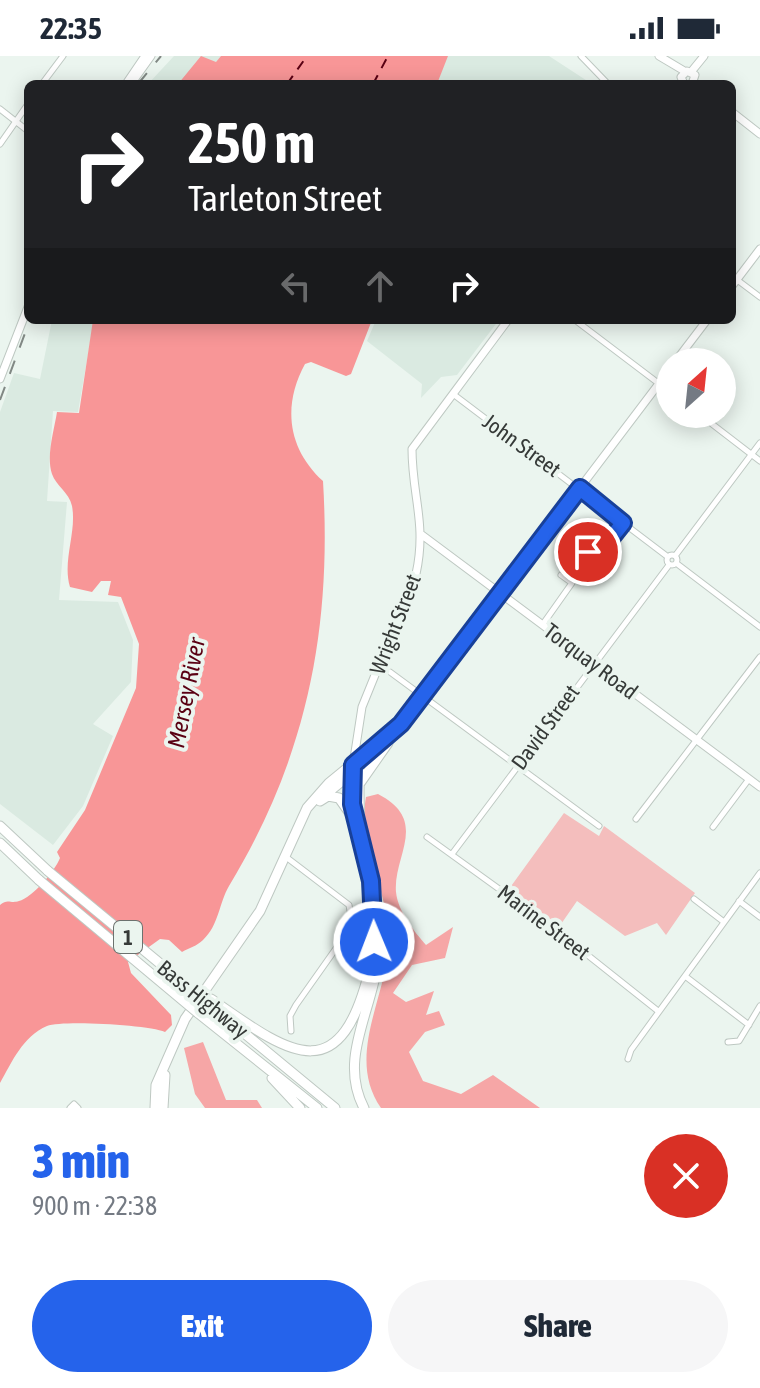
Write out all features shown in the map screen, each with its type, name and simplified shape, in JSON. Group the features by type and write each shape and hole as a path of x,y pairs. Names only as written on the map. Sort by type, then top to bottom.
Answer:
{"highway":[{"path":"359,786 401,724"},
{"path":"300,822 401,724"},
{"path":"155,1108 156,1085 181,1030 260,911 314,798 388,743"},
{"path":"356,766 362,841"},
{"path":"356,766 356,822 378,922 377,964 353,1059 356,1085 364,1108"},
{"path":"320,801 328,796 339,798 356,822"},
{"name":"Bass Highway","path":"0,826 48,871 335,1108"},
{"name":"Bass Highway","path":"0,846 317,1108"},
{"path":"210,1002 286,1048 316,1051 333,1043 346,1027 360,1000 372,961 371,881"},
{"path":"233,1040 300,1108"},
{"path":"163,1108 162,1086 173,1049"}],"street":[{"path":"45,80 63,56"},
{"path":"130,80 145,56"},
{"path":"131,80 151,56"},
{"path":"581,56 604,80"},
{"path":"659,56 684,78 704,56"},
{"path":"0,109 24,128"},
{"path":"0,144 24,109"},
{"path":"736,115 759,131"},
{"path":"736,278 760,249"},
{"path":"736,281 760,297"},
{"path":"0,365 24,307"},
{"path":"0,379 24,317"},
{"name":"Wright Street","path":"356,766 359,718 416,574 422,535 412,449 505,324"},
{"path":"580,324 656,382"},
{"path":"686,348 704,324"},
{"path":"401,724 656,388"},
{"name":"John Street","path":"452,394 760,627"},
{"path":"717,428 760,461"},
{"name":"David Street","path":"452,854 592,662 760,443"},
{"path":"584,549 599,553 623,523"},
{"name":"Torquay Road","path":"422,535 760,787"},
{"path":"543,624 572,583 561,575"},
{"path":"636,819 760,657"},
{"path":"390,672 599,826"},
{"path":"713,827 749,779"},
{"name":"Marine Street","path":"427,837 556,930 658,1011"},
{"path":"286,857 349,905 352,915 344,938 290,1016 291,1031"},
{"path":"628,1059 658,1011 760,873"},
{"path":"694,899 724,922"},
{"path":"739,901 760,917"},
{"path":"685,976 749,1025"},
{"path":"728,1042 739,1041 760,1006"},
{"path":"70,1108 74,1104 78,1108"}],"shaded area":[{"path":"174,56 221,56 202,80 152,80"},
{"path":"447,56 549,56 586,80 438,80"},
{"path":"51,324 93,324 78,412 53,411 47,501 67,502 59,600 118,602 133,640 131,682 93,724 113,736 83,806 53,845 0,804 0,412 14,373 40,379"},
{"path":"374,324 496,324 457,375 441,377 421,398 422,384 367,341"},
{"path":"378,794 394,804 406,827 396,878 397,899 403,914 426,945 453,927 445,958 412,965 393,993 406,1002 434,991 426,1015 439,1011 445,1025 425,1032 409,1052 423,1081 461,1094 493,1075 540,1108 381,1108 371,1088 367,1047 387,963 388,924 364,815 366,797"},
{"path":"564,813 599,836 604,826 695,893 666,935 657,923 625,936 577,901 559,927 509,889"},
{"path":"203,1042 226,1100 257,1100 262,1108 205,1108 195,1094 184,1048"}],"water":[{"path":"201,56 216,62 221,56 448,56 439,80 181,80"},
{"name":"Mersey River","path":"92,324 370,324 351,374 346,376 311,362 305,364 293,396 292,426 296,441 311,469 323,481 323,589 309,691 278,789 208,934 198,944 182,952 169,940 160,939 128,962 131,973 171,1015 172,1025 165,1032 106,1024 47,1026 25,1043 0,1083 0,905 30,895 57,863 60,858 57,852 85,810 136,688 139,644 121,597 108,595 111,581 101,581 92,592 70,587 68,567 72,506 54,478 50,459 57,412 79,413"}],"ferry route":[{"path":"290,80 307,56"},
{"path":"375,80 388,56"}],"railway":[{"path":"141,80 161,56"},
{"path":"0,400 28,324"}],"route":[{"path":"374,942 371,881 352,804 353,765 401,724 580,488 623,523 600,552 596,555 588,552"}]}
